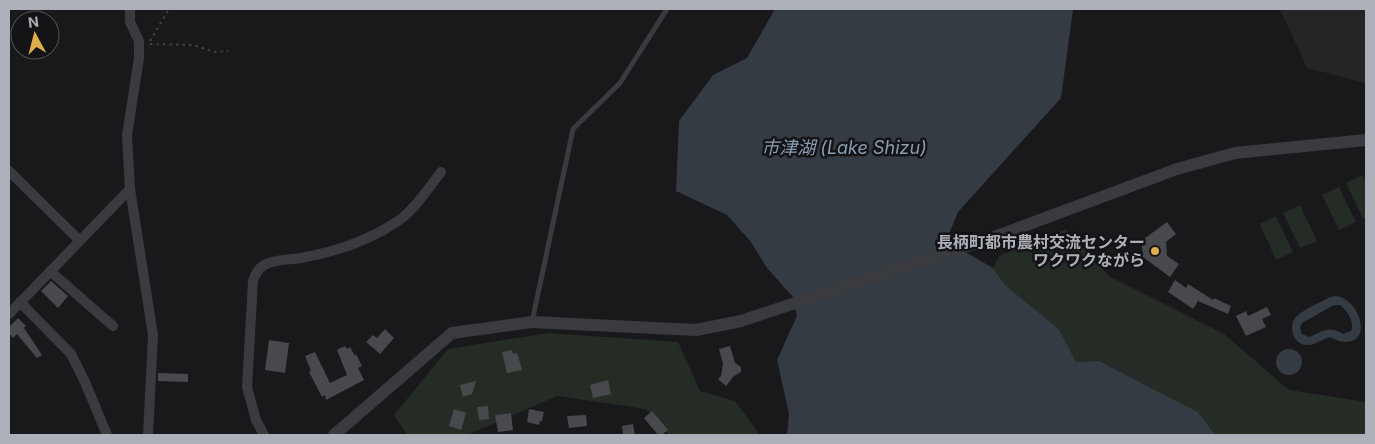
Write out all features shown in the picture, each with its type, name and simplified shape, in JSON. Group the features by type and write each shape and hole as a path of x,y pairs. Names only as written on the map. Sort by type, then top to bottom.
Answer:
{"street":[{"path":"130,9 130,22 139,41 140,58 127,135 130,189 153,335 148,435"},
{"path":"334,435 452,332 532,322 696,330 741,321 994,237 1177,169 1235,153 1366,140"},
{"path":"9,171 80,240"},
{"path":"264,435 256,420 247,387 253,281 256,272 273,261 301,258 338,249 371,236 400,220 441,172"},
{"path":"9,314 130,189"},
{"path":"50,271 113,326"},
{"path":"20,302 71,354 107,435"}],"lane":[{"path":"532,322 573,129 620,83 667,9"}],"path":[{"path":"169,9 148,44 168,46 182,44 201,47 215,52 228,51"}],"shaded area":[{"path":"1280,9 1366,9 1366,83 1307,68"},
{"path":"1363,175 1366,183 1366,217 1363,219 1346,183"},
{"path":"1339,187 1356,222 1339,230 1322,195"},
{"path":"1300,205 1317,241 1300,248 1283,213"},
{"path":"1276,216 1293,252 1276,260 1260,224"},
{"path":"1066,229 1109,276 1224,334 1289,390 1366,402 1366,435 1215,435 1198,412 1099,361 1076,362 1059,329 1006,286 993,268 999,256"},
{"path":"548,333 678,342 700,391 735,401 760,435 669,435 646,409 557,396 467,435 407,435 394,415 448,349"}],"water":[{"name":"市津湖 (Lake Shizu)","path":"775,9 1073,9 1061,98 958,212 946,241 993,268 1006,286 1059,329 1076,362 1099,361 1198,412 1215,435 787,435 789,414 777,360 797,316 793,297 767,268 751,242 727,215 676,191 679,121 713,75 747,58"},
{"path":"1336,296 1344,299 1357,312 1361,329 1359,336 1354,340 1345,342 1330,337 1311,345 1299,342 1293,335 1293,321 1308,308","holes":["1334,305 1340,305 1350,316 1351,331 1343,334 1330,329 1309,337 1302,334 1300,328 1302,323"]},
{"path":"1289,349 1298,353 1302,362 1298,371 1289,375 1280,371 1276,362 1280,353"}],"building":[{"path":"1167,222 1176,234 1166,242 1167,256 1179,264 1170,277 1143,257 1141,241"},
{"path":"1175,280 1186,288 1188,284 1213,300 1214,298 1231,306 1228,314 1198,301 1193,309 1168,292"},
{"path":"51,281 68,296 58,308 41,291"},
{"path":"1267,307 1271,315 1262,319 1266,327 1246,336 1236,316 1246,311 1248,316"},
{"path":"18,318 26,326 24,328 42,355 37,358 17,334 13,338 9,333 9,327"},
{"path":"385,329 394,338 380,354 366,342 373,335 377,338"},
{"path":"269,340 289,343 285,373 265,370"},
{"path":"345,346 347,349 350,347 355,356 356,354 362,366 358,368 364,380 326,400 325,395 322,397 309,372 311,371 305,356 315,352 330,383 347,375 337,350"},
{"path":"730,346 735,363 741,367 741,372 734,376 726,386 718,379 721,376 723,364 719,349"},
{"path":"512,350 513,354 517,353 522,370 507,373 502,352"},
{"path":"158,373 188,374 188,382 158,381"},
{"path":"608,380 611,394 593,398 590,385"},
{"path":"476,381 472,394 463,397 460,385"},
{"path":"488,406 489,419 479,420 477,407"},
{"path":"454,409 466,413 461,430 449,426"},
{"path":"529,409 544,412 539,425 527,422"},
{"path":"652,411 668,430 662,435 658,435 644,418"},
{"path":"511,413 513,430 498,432 495,415"},
{"path":"586,415 587,426 569,428 567,416"},
{"path":"633,424 635,435 623,435 622,426"}],"place":[{"name":"長柄町都市農村交流センター ワクワクながら","path":"1155,251"}]}
